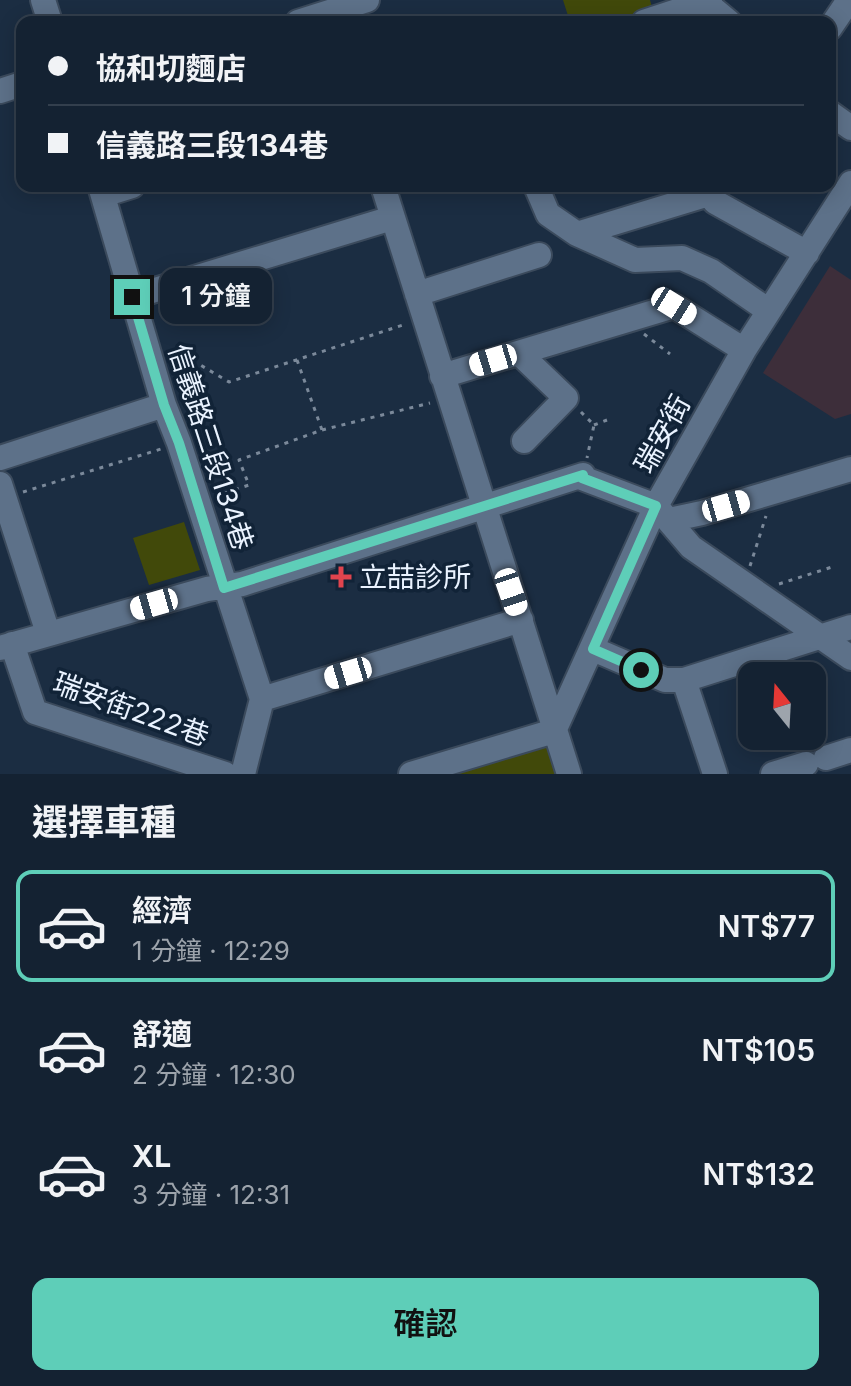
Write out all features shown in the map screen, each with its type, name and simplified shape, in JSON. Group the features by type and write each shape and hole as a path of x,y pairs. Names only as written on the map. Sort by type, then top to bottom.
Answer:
{"street":[{"path":"330,11 367,0"},
{"path":"836,19 849,0"},
{"path":"655,15 708,1 723,16"},
{"name":"瑞安街","path":"554,731 744,350 851,183"},
{"name":"信義路三段134巷","path":"101,192 164,405 262,699"},
{"path":"392,192 392,218 569,774"},
{"path":"539,192 548,214 577,234 635,260 682,258 711,271 769,311"},
{"path":"577,234 705,192"},
{"path":"712,192 715,202 807,253"},
{"path":"132,297 392,218"},
{"path":"421,306 539,255"},
{"path":"446,387 519,353 674,306 744,350"},
{"path":"519,353 566,398 524,441"},
{"path":"0,458 164,405"},
{"path":"6,646 207,589 224,588 582,477 662,513 702,513 851,469"},
{"path":"2,491 48,633"},
{"path":"662,513 691,547 851,658"},
{"path":"243,774 262,699 521,620"},
{"path":"593,649 665,680 684,680 851,627"},
{"name":"瑞安街222巷","path":"6,646 35,712 225,774"},
{"path":"684,680 715,774"},
{"path":"411,774 554,731"},
{"path":"773,774 851,750"}],"path":[{"path":"156,375 197,363 229,382 297,360 421,306"},
{"path":"625,320 670,354"},
{"path":"297,360 322,430"},
{"path":"198,502 249,485 239,460 446,387"},
{"path":"566,398 594,425"},
{"path":"594,425 607,420"},
{"path":"582,477 594,425"},
{"path":"2,491 179,443"},
{"path":"773,492 750,588 832,567"}],"shaded area":[{"path":"830,266 851,280 851,414 835,419 763,373"}],"green space":[{"path":"563,0 650,0 653,11 637,16 568,16"},
{"path":"184,522 200,570 149,585 133,538"},
{"path":"551,739 562,774 432,774"}],"place":[{"name":"立喆診所","path":"341,577"}],"route":[{"path":"132,297 224,588 583,475 582,478 656,506 593,649 641,670"}]}
